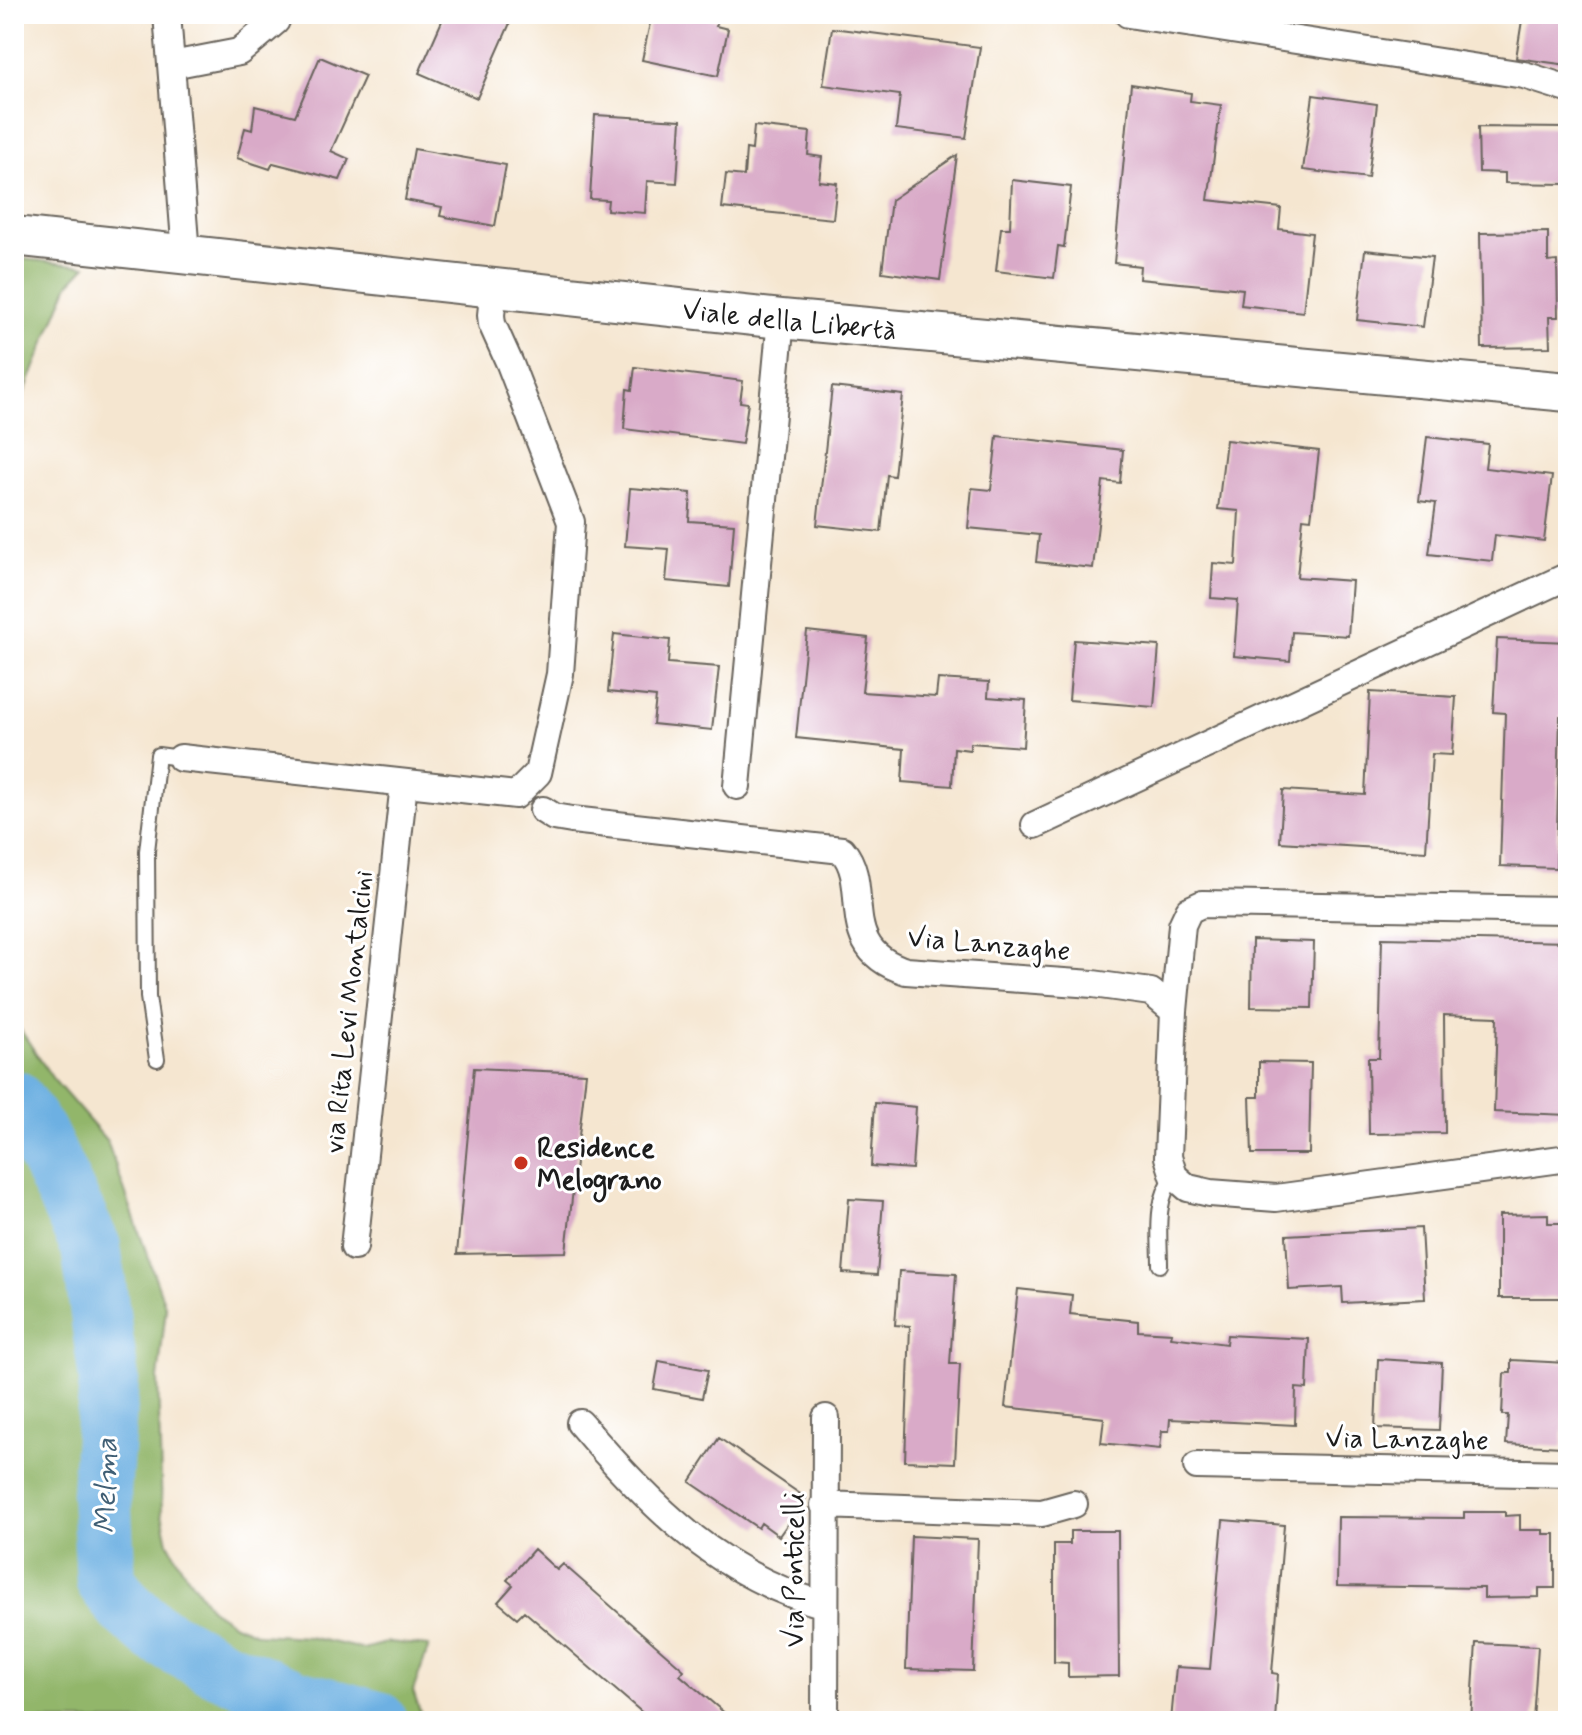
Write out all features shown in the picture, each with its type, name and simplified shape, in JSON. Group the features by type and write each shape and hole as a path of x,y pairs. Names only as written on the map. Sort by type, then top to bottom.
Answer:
{"street":[{"path":"167,14 186,254"},
{"path":"172,65 239,52 276,21 278,14"},
{"path":"1128,14 1524,75 1568,89"},
{"name":"Viale della Libertà","path":"14,236 781,319 1568,392"},
{"path":"181,758 516,795 538,773 560,674 571,522 492,324 494,287"},
{"path":"737,786 781,319"},
{"path":"1035,825 1568,576"},
{"name":"via Rita Levi Montalcini","path":"354,1247 404,783"},
{"name":"Via Lanzaghe","path":"543,810 554,817 572,820 842,850 854,868 857,919 862,933 881,958 894,967 906,971 1093,984 1151,992 1174,1011"},
{"path":"1568,910 1202,904 1189,910 1182,925 1174,1011 1168,1157 1174,1176 1188,1188 1210,1193 1276,1198 1568,1158"},
{"name":"Via Ponticelli","path":"825,1721 826,1418"},
{"path":"580,1423 644,1495 686,1533 751,1576 788,1594 825,1605"},
{"name":"Via Lanzaghe","path":"1197,1466 1568,1474"},
{"path":"824,1505 1042,1513 1074,1504"}],"lane":[{"path":"157,1059 148,997 147,851 158,755 181,758"},
{"path":"1160,1265 1160,1200 1174,1176"}],"green space":[{"path":"14,258 86,266 69,284 14,418"},
{"path":"14,1020 53,1079 107,1141 166,1308 158,1379 162,1514 168,1542 182,1568 211,1609 234,1624 258,1634 308,1637 363,1649 389,1642 429,1646 413,1691 423,1721 14,1721"}],"building":[{"path":"445,14 514,14 477,98 419,73"},
{"path":"652,14 689,14 718,20 716,26 728,29 718,76 642,60"},
{"path":"1523,14 1568,14 1568,65 1516,58"},
{"path":"832,28 980,47 966,138 896,129 900,95 823,85"},
{"path":"320,57 365,76 331,151 349,159 340,180 273,163 270,169 237,158 245,128 252,130 255,106 295,116"},
{"path":"1131,84 1191,93 1190,101 1221,105 1208,200 1281,208 1279,229 1312,233 1303,312 1241,305 1243,289 1139,279 1140,266 1114,263"},
{"path":"1313,95 1377,104 1368,178 1303,170"},
{"path":"595,115 681,120 677,183 647,181 645,213 607,210 608,200 590,199"},
{"path":"754,126 810,132 808,155 822,157 819,181 837,183 833,219 722,208 726,174 744,176 746,149 752,150"},
{"path":"1478,127 1568,128 1568,184 1505,183 1505,173 1479,172"},
{"path":"414,149 506,165 495,226 440,216 442,207 405,200"},
{"path":"957,155 940,280 882,272 891,200"},
{"path":"1012,180 1071,187 1064,247 1058,246 1054,278 996,271 1001,228 1010,228"},
{"path":"1548,232 1548,262 1557,261 1558,317 1549,317 1550,347 1482,348 1480,233"},
{"path":"1365,250 1432,257 1423,327 1357,320"},
{"path":"635,367 743,381 740,402 748,403 742,444 624,429 627,389 632,390"},
{"path":"832,387 903,395 894,476 887,475 881,532 817,525"},
{"path":"997,436 1123,450 1120,483 1103,481 1093,568 1036,562 1039,535 968,528 972,488 991,490"},
{"path":"1427,437 1488,444 1485,468 1552,476 1544,541 1495,535 1492,561 1429,554 1436,503 1419,501"},
{"path":"1226,440 1319,451 1311,519 1303,518 1297,577 1352,581 1348,636 1292,632 1290,661 1234,656 1238,600 1211,598 1213,563 1236,565 1239,511 1218,509"},
{"path":"630,488 691,493 689,521 734,524 729,587 666,581 669,549 625,546"},
{"path":"807,631 868,638 862,692 936,697 938,679 989,682 988,697 1026,700 1023,747 970,743 970,750 954,748 952,786 902,782 904,749 796,738"},
{"path":"614,634 670,640 668,663 719,667 712,730 653,724 656,697 608,692"},
{"path":"1497,639 1568,642 1567,716 1560,716 1556,868 1500,866 1505,713 1493,712"},
{"path":"1074,640 1159,646 1154,707 1069,700"},
{"path":"1370,692 1456,697 1452,755 1432,754 1426,851 1280,842 1283,790 1365,795"},
{"path":"1382,938 1568,942 1568,1115 1494,1112 1497,1017 1444,1015 1445,1133 1369,1134 1368,1058 1379,1058"},
{"path":"1252,940 1314,942 1312,1008 1251,1007"},
{"path":"1259,1062 1311,1063 1309,1154 1252,1154 1250,1097 1259,1097"},
{"name":"Residence Melograno","path":"474,1068 586,1073 566,1252 457,1254"},
{"path":"875,1103 916,1107 912,1169 871,1166"},
{"path":"849,1199 883,1201 877,1275 843,1273"},
{"path":"1548,1214 1548,1223 1568,1223 1568,1298 1499,1298 1499,1215"},
{"path":"1421,1228 1425,1299 1343,1303 1342,1287 1289,1290 1286,1235"},
{"path":"899,1271 956,1274 950,1364 960,1364 955,1463 905,1461 910,1326 895,1325"},
{"path":"1018,1289 1072,1295 1070,1314 1138,1321 1138,1331 1172,1333 1171,1337 1226,1344 1227,1335 1309,1339 1307,1389 1296,1388 1295,1425 1170,1419 1169,1431 1162,1431 1160,1449 1101,1443 1104,1418 1005,1407"},
{"path":"1378,1359 1442,1363 1439,1430 1375,1428"},
{"path":"1511,1360 1567,1363 1562,1447 1506,1444 1508,1415 1502,1415 1504,1374 1511,1372"},
{"path":"659,1361 708,1370 702,1398 654,1389"},
{"path":"719,1438 806,1498 779,1536 761,1523 758,1528 690,1482"},
{"path":"1464,1512 1520,1515 1520,1530 1543,1530 1543,1534 1555,1534 1555,1588 1539,1588 1539,1597 1484,1598 1484,1588 1337,1586 1338,1517 1464,1518"},
{"path":"1223,1520 1284,1525 1272,1673 1278,1674 1275,1721 1171,1721 1176,1667 1210,1669"},
{"path":"1070,1531 1118,1531 1119,1676 1068,1677 1068,1663 1054,1662 1054,1544 1070,1544"},
{"path":"911,1536 978,1539 973,1671 906,1669"},
{"path":"534,1549 557,1570 563,1564 684,1670 680,1675 734,1721 652,1721 524,1611 517,1618 498,1602 513,1585 507,1580"},
{"path":"1476,1643 1538,1646 1533,1721 1471,1721"}],"waterway":[{"name":"Melma","path":"14,1100 38,1135 91,1247 109,1380 101,1493 106,1581 124,1606 155,1633 220,1668 297,1699 377,1721"}],"place":[{"name":"Residence Melograno","path":"521,1163"}]}
